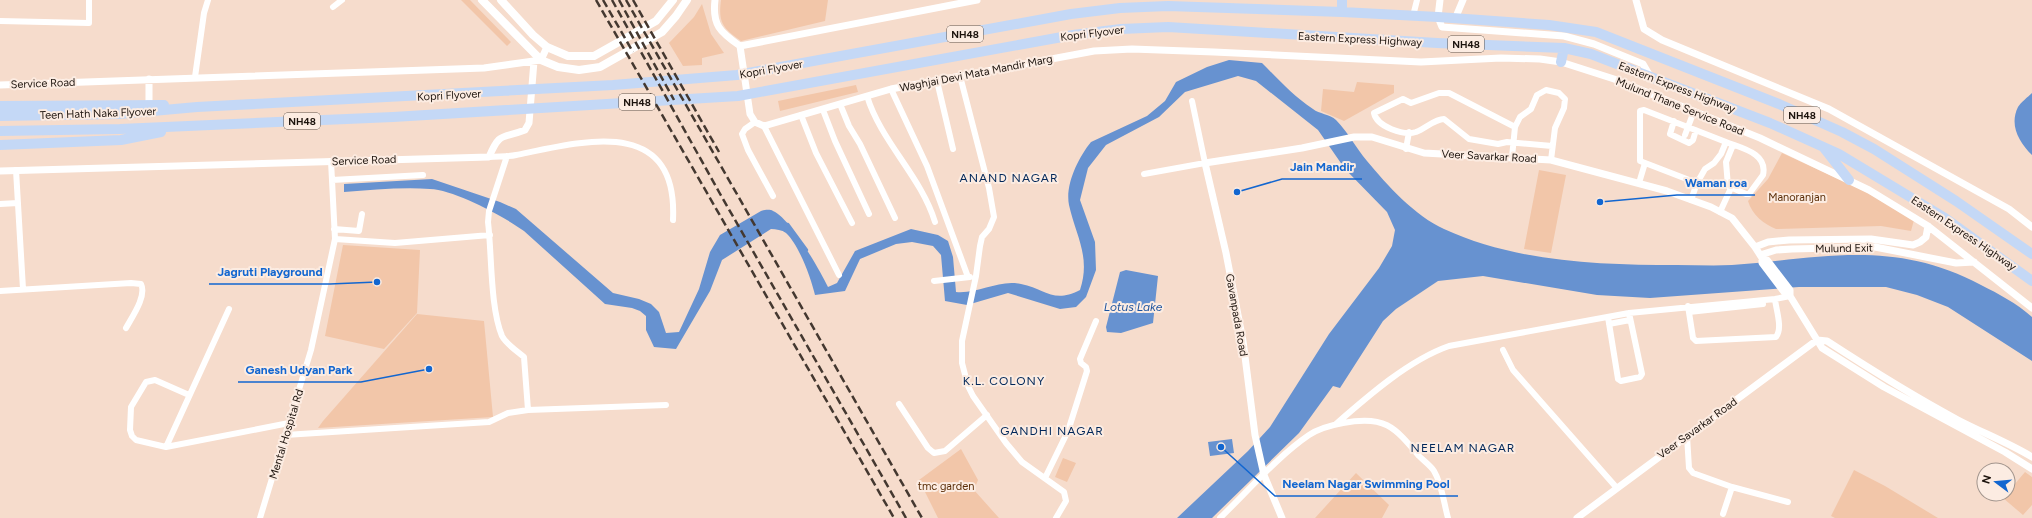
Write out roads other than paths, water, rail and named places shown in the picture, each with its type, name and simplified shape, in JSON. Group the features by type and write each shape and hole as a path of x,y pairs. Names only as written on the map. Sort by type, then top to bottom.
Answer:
{"highway":[{"path":"1342,0 1342,12"},
{"name":"Kopri Flyover","path":"197,107 393,98 613,85 737,75 1071,14 1120,8 1168,6 1342,12"},
{"name":"Eastern Express Highway","path":"1342,12 1548,25 1596,32 1779,104 1874,149 1956,201 2032,254"},
{"name":"Kopri Flyover","path":"192,126 393,117 738,96 1073,35 1121,29 1168,27 1277,35"},
{"name":"Eastern Express Highway","path":"1277,35 1564,48 1591,54 1770,123 1824,147 1870,172 1945,218 2032,281"},
{"path":"1561,62 1564,48"},
{"path":"0,106 149,104 197,107"},
{"name":"Teen Hath Naka Flyover","path":"0,116 119,114 197,107"},
{"path":"0,145 121,140 192,126"},
{"name":"Teen Hath Naka Flyover","path":"0,131 192,126"},
{"path":"1824,147 1849,180"}],"main road":[{"path":"482,0 538,60 558,67 579,70 600,66 662,32 687,0"},
{"path":"501,0 533,35 547,47 568,56 594,56 656,21 673,0"}],"street":[{"path":"0,21 89,23 89,0"},
{"path":"195,77 204,13 208,0"},
{"path":"333,7 342,0"},
{"path":"715,0 714,10 716,25 725,36 740,46 977,0"},
{"path":"1413,16 1417,0"},
{"path":"1440,0 1438,17 1442,27 1564,36 1594,44 1643,64 1650,76"},
{"path":"1454,18 1463,0"},
{"path":"1636,0 1644,29 1662,40 1829,109 2009,209 2032,227"},
{"path":"740,46 750,114 755,122 764,126 839,275"},
{"path":"489,157 496,140 506,135 525,130 529,123 538,60 547,47"},
{"name":"Waghjai Devi Mata Mandir Marg","path":"764,126 892,89 1094,51 1132,49 1280,54"},
{"name":"Mulund Thane Service Road","path":"1280,54 1422,62 1501,58 1540,59 1561,62 1614,79 1760,138 1869,190 1928,226 2032,308"},
{"name":"Service Road","path":"0,85 484,68 538,60"},
{"path":"960,76 989,188 994,216 991,225 982,237 976,276 962,341 962,363 968,386 986,415 1022,462 1064,492 1066,501 1056,518"},
{"path":"149,79 149,104"},
{"path":"937,81 953,149"},
{"path":"892,89 927,166 968,277"},
{"path":"1512,157 1515,127 1520,117 1531,109 1537,95 1546,90 1559,92 1564,96 1565,102 1555,128 1551,160"},
{"path":"1515,127 1449,93 1439,93 1411,103 1402,100 1375,112 1375,117 1390,130 1417,132 1444,118 1469,139 1498,144 1514,142 1552,146"},
{"path":"867,96 871,111 921,190 935,222"},
{"path":"1144,174 1205,163 1192,101"},
{"path":"840,104 849,126 860,144 895,218"},
{"path":"823,110 835,141 869,214"},
{"path":"1698,182 1645,163 1640,159 1640,111 1644,110 1674,121 1688,127 1726,142 1760,156 1764,172 1762,178 1749,194 1728,186 1726,166 1733,145"},
{"path":"1685,135 1694,111"},
{"path":"801,115 816,153 852,223"},
{"path":"1674,121 1670,134 1677,138 1691,142 1696,130"},
{"path":"755,122 745,129 742,134 748,150 773,196"},
{"path":"1406,149 1409,132"},
{"name":"Veer Savarkar Road","path":"1205,163 1350,137 1372,137 1406,149 1424,153 1551,160 1639,183 1691,200 1720,212 1732,218 1755,246 1763,259"},
{"name":"Service Road","path":"0,171 489,157 507,156 608,141 629,144 653,154 667,173 672,198 673,220"},
{"path":"1691,200 1705,168 1714,163 1721,154 1726,142"},
{"path":"507,156 489,211 488,222 496,313 502,337 513,349 524,357 528,410"},
{"name":"Mental Hospital Rd","path":"260,518 311,350 335,239 331,161"},
{"name":"Gavanpada Road","path":"1205,163 1226,253 1243,341 1255,435 1263,472 1282,518"},
{"path":"1639,183 1645,163"},
{"path":"16,170 23,289"},
{"path":"332,180 422,175"},
{"path":"1720,212 1731,188"},
{"path":"0,204 18,203"},
{"path":"334,229 359,231 362,214"},
{"path":"1755,246 1768,242 1796,240 1871,239 1913,245 1926,237 1928,226"},
{"path":"335,239 395,243 490,235"},
{"name":"Mulund Exit","path":"1763,259 1776,250 1875,247 1956,263 1974,262"},
{"path":"1763,259 1788,293 1822,348 1856,370 1918,402 2032,469"},
{"path":"934,281 976,276"},
{"path":"0,291 131,283 141,284 143,289 142,295 126,328"},
{"path":"1608,320 1629,312 1689,309 1775,301 1788,293"},
{"path":"1689,309 1693,338 1699,342 1776,337 1779,328 1775,301"},
{"path":"166,447 229,309"},
{"path":"1608,320 1618,379 1621,381 1640,377 1642,374 1629,312"},
{"path":"1336,424 1379,388 1434,351 1449,346 1608,320 1630,320"},
{"path":"1045,478 1068,431 1088,371 1081,363 1080,359 1096,321"},
{"path":"1817,340 1827,341 1918,402"},
{"name":"Veer Savarkar Road","path":"1577,518 1616,487 1817,340"},
{"path":"1503,350 1513,370 1616,487"},
{"path":"1856,370 1861,364"},
{"path":"189,395 154,380 146,382 132,407 130,430 132,436 136,440 166,447 289,424"},
{"path":"899,404 928,448 934,453 945,451 986,415"},
{"path":"285,435 489,422 508,413 528,410 666,405"},
{"path":"1934,411 1984,432 2032,457"},
{"path":"1220,518 1263,472 1310,434 1336,424 1361,419 1379,421 1392,428 1409,442 1420,457 1434,471 1448,518"},
{"path":"1980,439 1984,432"},
{"path":"1687,436 1689,468 1693,473 1732,487 1788,502"},
{"path":"2005,452 2009,444"},
{"path":"1723,514 1732,487"}],"water":[{"path":"1229,60 1262,63 1299,99 1315,111 1331,116 1336,120 1375,170 1412,208 1444,229 1471,240 1500,249 1529,255 1617,264 1732,265 1828,256 1858,255 1918,261 1949,271 1981,285 2020,307 2032,317 2032,361 1948,307 1917,295 1886,287 1799,287 1650,298 1597,295 1483,276 1438,281 1396,309 1383,321 1340,388 1333,386 1299,433 1212,518 1177,518 1248,451 1270,427 1329,334 1379,268 1392,246 1395,230 1387,212 1345,169 1318,130 1256,81 1238,76 1185,92 1159,117 1106,145 1088,168 1080,200 1095,242 1096,270 1086,297 1076,307 1060,309 1008,293 967,305 945,301 941,255 933,246 912,242 896,244 860,259 845,291 815,295 811,280 800,253 791,238 783,231 771,229 722,260 710,291 676,349 654,347 646,330 646,316 640,311 632,308 605,304 524,231 504,218 478,205 440,190 430,189 419,188 344,192 344,184 432,179 500,202 516,209 613,293 639,299 651,304 659,312 666,333 679,332 699,289 710,252 720,235 761,211 767,210 772,210 780,216 796,234 828,287 837,283 855,251 911,229 938,235 948,241 953,257 956,292 973,291 1005,283 1013,283 1030,286 1056,296 1063,296 1080,290 1083,278 1083,257 1068,197 1071,180 1077,164 1086,148 1091,142 1147,116 1165,101 1176,82 1207,67"},
{"path":"2032,93 2032,155 2019,139 2015,127 2015,114 2018,107"},
{"name":"Lotus Lake","path":"1126,270 1158,276 1153,323 1121,333 1107,332 1106,327 1120,272"},
{"path":"1232,439 1234,453 1210,456 1208,442"}],"waterway":[{"path":"785,224 788,224 807,250"}],"railway":[{"path":"596,0 894,518"},
{"path":"603,0 633,52"},
{"path":"612,0 719,192 906,518"},
{"path":"619,0 674,100"},
{"path":"626,0 922,518"},
{"path":"633,0 719,152"}],"place":[{"name":"Jain Mandir","path":"1237,192"},
{"name":"Waman roa","path":"1600,202"},
{"name":"Jagruti Playground","path":"377,282"},
{"name":"Ganesh Udyan Park","path":"429,369"},
{"name":"Neelam Nagar Swimming Pool","path":"1221,447"}],"district":[{"name":"ANAND NAGAR","path":"1009,178"},
{"name":"K.L. COLONY","path":"1004,381"},
{"name":"GANDHI NAGAR","path":"1052,431"},
{"name":"NEELAM NAGAR","path":"1463,448"}],"park label":[{"name":"Manoranjan","path":"1797,197"},
{"name":"tmc garden","path":"946,486"}]}
